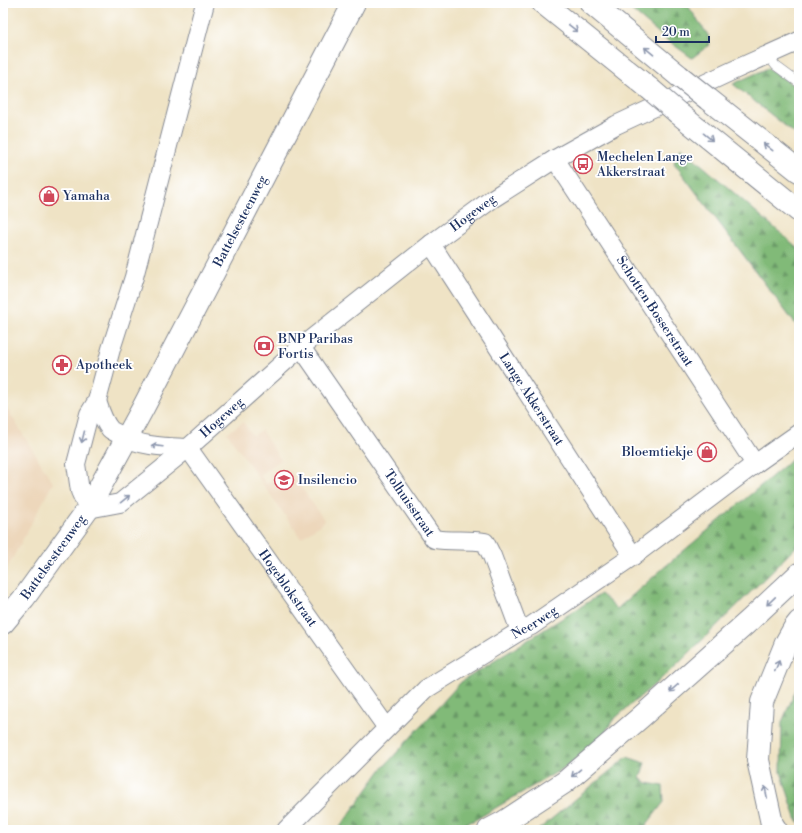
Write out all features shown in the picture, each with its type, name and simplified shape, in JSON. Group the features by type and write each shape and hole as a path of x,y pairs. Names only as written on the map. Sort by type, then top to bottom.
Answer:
{"main road":[{"name":"Battelsesteenweg","path":"3,622 24,598 88,509 143,408 354,3"},
{"path":"542,3 799,211"},
{"path":"592,3 679,76 799,171"},
{"path":"489,830 504,822 565,782 647,712 799,574"},
{"path":"776,830 772,824 758,760 762,702 786,644 799,622"}],"street":[{"name":"Battelsesteenweg","path":"88,509 80,491 76,464 89,414 97,401 111,349 134,277 205,3"},
{"name":"Hogeweg","path":"88,509 120,503 188,448 301,347 431,244 492,199 555,159 616,126 799,41"},
{"name":"Schotten Bosserstraat","path":"555,159 755,464"},
{"name":"Lange Akkerstraat","path":"431,244 633,556"},
{"name":"Tolhuisstraat","path":"301,347 434,539 446,541 469,540 485,542 492,556 520,631"},
{"path":"97,401 104,420 111,430 126,439"},
{"name":"Neerweg","path":"286,830 426,689 530,626 633,556 755,464 799,433"},
{"name":"Hogeweg","path":"126,439 158,447 188,448"},
{"name":"Hogeblokstraat","path":"188,448 387,728"}],"lane":[{"path":"767,55 776,66 799,83"}],"shaded area":[{"path":"3,402 53,483 3,576"},
{"name":"Insilencio","path":"243,422 253,436 261,430 281,460 260,475 266,484 288,469 325,521 301,538 227,433"}],"green space":[{"path":"623,3 686,3 708,35 709,45 692,58 667,40"},
{"path":"768,68 799,89 799,137 733,84"},
{"path":"681,147 799,249 799,329 674,163"},
{"path":"799,455 799,544 677,665 613,720 599,742 562,769 475,820 451,830 338,830 381,770 461,682 601,594 617,609 661,570"},
{"path":"799,683 799,823 781,772 782,722"},
{"path":"627,757 645,763 640,778 647,783 663,786 664,802 644,828 635,830 538,830"}],"place":[{"name":"Mechelen Lange Akkerstraat","path":"583,164"},
{"name":"Yamaha","path":"49,196"},
{"name":"BNP Paribas Fortis","path":"264,346"},
{"name":"Apotheek","path":"62,365"},
{"name":"Bloemtiekje","path":"707,452"},
{"name":"Insilencio","path":"284,480"}]}
